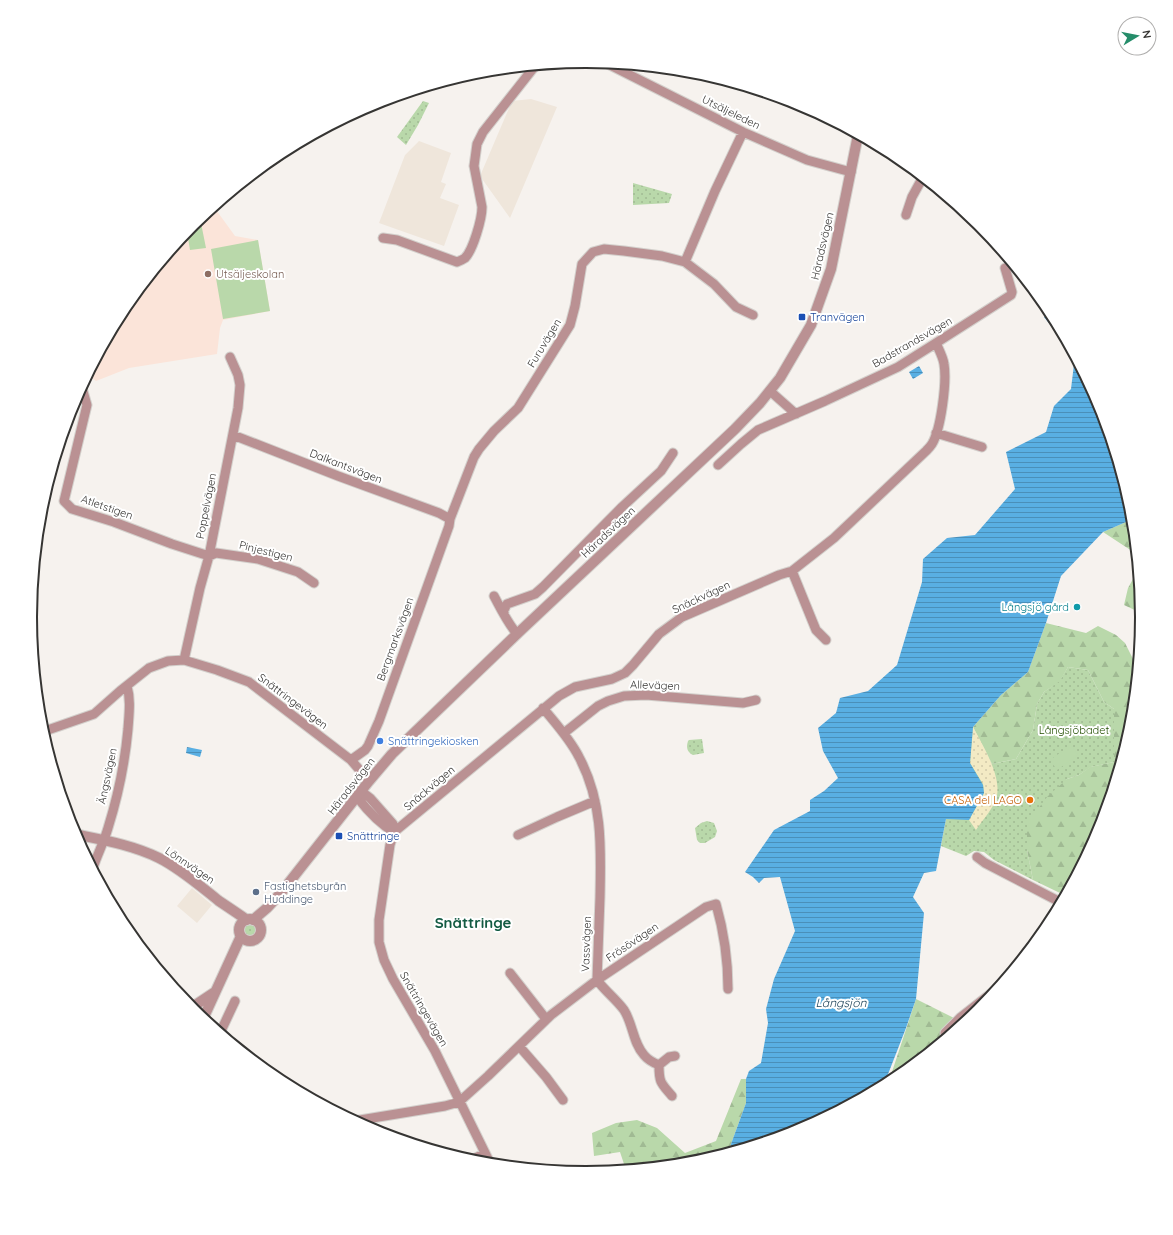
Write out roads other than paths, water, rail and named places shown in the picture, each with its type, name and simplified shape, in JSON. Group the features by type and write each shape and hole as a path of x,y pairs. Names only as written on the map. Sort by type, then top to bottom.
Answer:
{"street":[{"name":"Utsäljeleden","path":"618,69 743,132 807,160 851,172"},
{"path":"383,238 397,240 457,262 466,257 481,220 482,213 474,166 477,144 483,132 531,71"},
{"path":"685,262 715,190 743,132"},
{"name":"Häradsvägen","path":"206,1013 248,928 280,894 392,754 735,429 760,403 780,378 811,325 831,269 857,140"},
{"path":"906,215 912,197 920,182"},
{"name":"Furuvägen","path":"450,519 474,457 494,431 518,408 570,325 575,306 582,264 593,252 604,249 662,256 685,262 714,284 736,307 754,315"},
{"name":"Badstrandsvägen","path":"718,465 758,430 796,414 898,366 1011,295 1012,292 1005,268"},
{"name":"Snäckvägen","path":"394,832 552,700 565,691 575,687 612,679 625,673 659,634 682,617 779,575 792,571 834,538 932,444 942,406 945,376 942,358 936,343"},
{"name":"Poppelvägen","path":"184,660 198,595 209,556 238,408 240,385 238,375 230,357"},
{"path":"770,391 796,414"},
{"name":"Atletstigen","path":"84,396 87,406 64,501 72,508 209,556"},
{"path":"936,433 982,447"},
{"name":"Dalkantsvägen","path":"233,435 439,513 450,519"},
{"name":"Häradsvägen","path":"504,614 507,604 535,594 543,587 622,507 661,471 673,453"},
{"name":"Bergmarksvägen","path":"351,760 368,746 379,722 449,526 450,519"},
{"name":"Pinjestigen","path":"209,556 216,553 258,559 298,572 314,583"},
{"path":"792,571 816,630 826,640"},
{"path":"494,596 506,620 517,634"},
{"name":"Snättringevägen","path":"49,730 94,714 149,668 168,661 184,660 249,682 351,760 369,781"},
{"name":"Ängsvägen","path":"95,863 104,840 124,759 130,707 127,686"},
{"name":"Allevägen","path":"564,733 598,706 624,696 646,695 743,703 756,700"},
{"name":"Vassvägen","path":"543,708 564,733 579,757 588,776 600,826 601,850 597,980 602,988 622,1008 640,1050 649,1060 659,1065"},
{"path":"359,794 370,798 393,824 394,832"},
{"path":"518,836 556,817 595,801"},
{"name":"Snättringevägen","path":"394,832 390,845 380,920 379,942 381,952 393,979 434,1051 487,1157"},
{"name":"Lönnvägen","path":"82,836 133,847 160,858 192,879 220,901 248,928"},
{"path":"977,857 985,863 1057,900"},
{"name":"Frösövägen","path":"364,1119 445,1106 459,1102 488,1076 546,1019 597,980 706,907 716,904 722,925 728,967 728,989"},
{"path":"510,973 546,1019"},
{"path":"197,1004 216,991"},
{"path":"222,1029 235,1001"},
{"path":"945,1033 976,1005"},
{"path":"519,1046 546,1076 563,1100"},
{"path":"672,1096 659,1080 659,1065 669,1057 674,1056"},
{"path":"479,1156 485,1153"}],"water":[{"path":"1045,316 1052,327 1052,327 1044,317"},
{"name":"Långsjön","path":"1074,365 1094,407 1107,441 1117,475 1127,522 1103,532 1061,576 1028,672 1001,695 973,727 970,763 983,785 984,793 969,820 946,819 936,871 924,873 913,897 924,913 916,999 887,1077 830,1110 797,1125 763,1138 731,1148 746,1103 746,1079 749,1071 761,1063 768,1023 766,1009 774,979 795,931 780,877 764,878 759,883 745,872 774,830 810,811 810,800 824,791 838,778 823,751 818,728 836,713 840,698 868,691 897,665 922,582 923,559 947,538 975,535 1015,489 1006,452 1046,432 1054,406 1071,389"},
{"path":"919,366 923,373 913,379 909,372"},
{"path":"187,747 202,750 200,757 186,753"}],"place":[{"name":"Utsäljeskolan","path":"208,274"},
{"name":"Tranvägen","path":"802,317"},
{"name":"Långsjö gård","path":"1077,607"},
{"name":"Snättringekiosken","path":"380,741"},
{"name":"CASA del LAGO","path":"1030,800"},
{"name":"Snättringe","path":"339,836"},
{"name":"Fastighetsbyrån Huddinge","path":"256,892"}],"district":[{"name":"Snättringe","path":"473,923"}],"park label":[{"name":"Långsjöbadet","path":"1074,730"}]}
